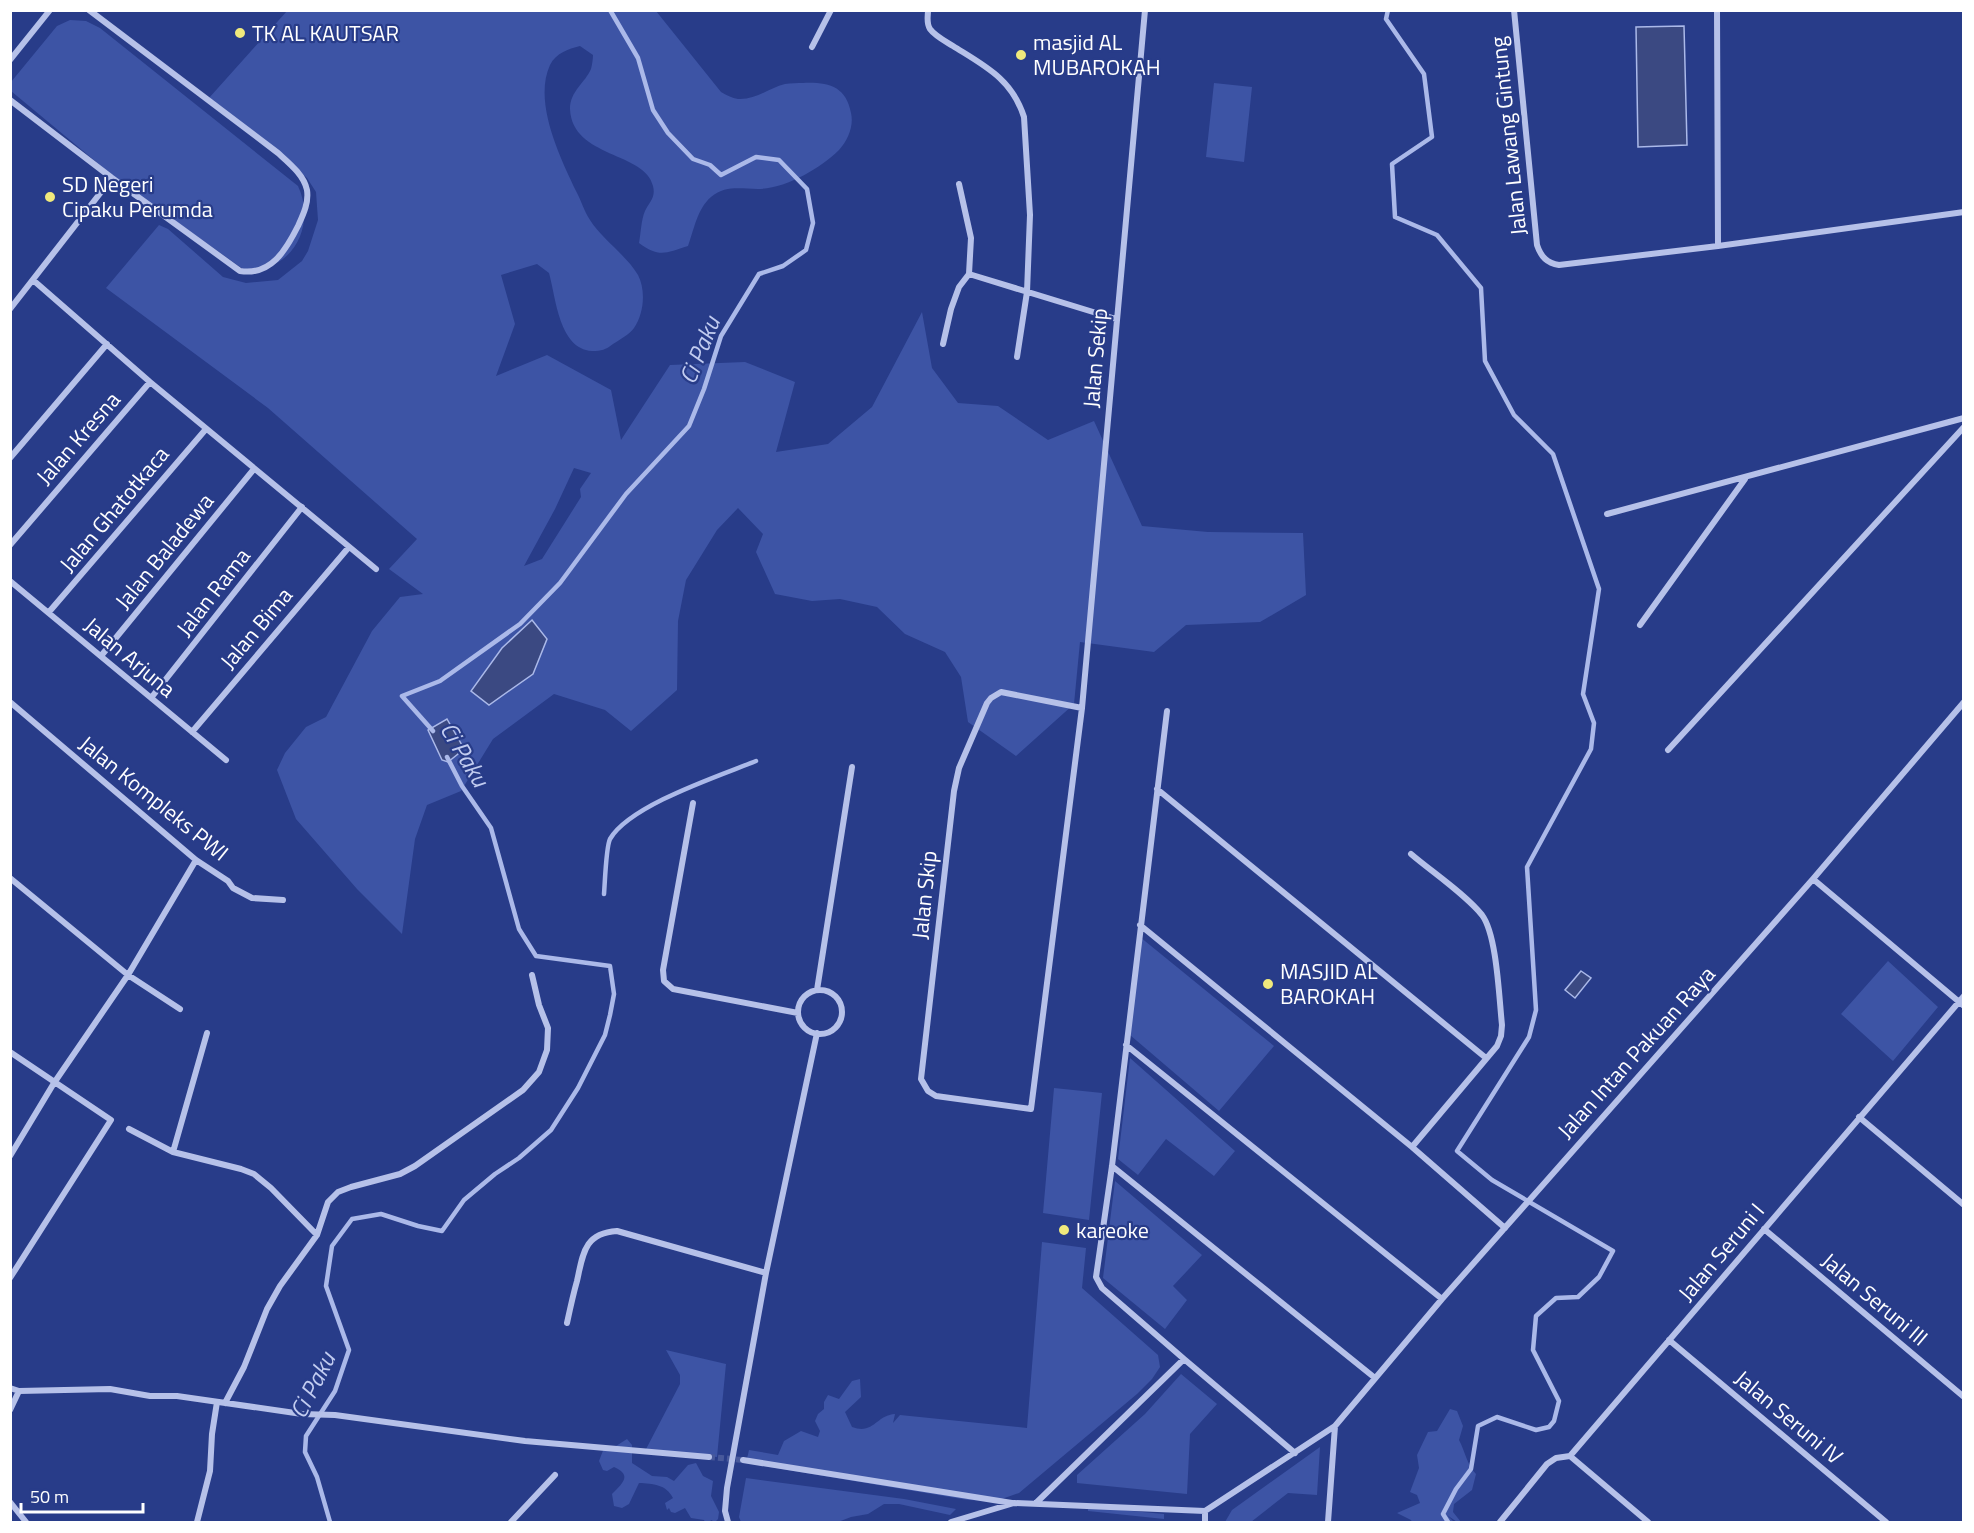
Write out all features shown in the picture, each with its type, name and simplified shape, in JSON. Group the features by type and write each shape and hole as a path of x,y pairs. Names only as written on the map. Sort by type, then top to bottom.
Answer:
{"street":[{"path":"10,60 50,10"},
{"path":"10,100 240,271 250,273 262,270 287,248 302,218 307,197 306,187 300,175 278,153 89,10"},
{"path":"812,47 831,10"},
{"path":"928,10 928,24 934,34 991,70 1005,82 1020,104 1025,132 1030,215 1027,292 1017,357"},
{"name":"Jalan Sekip","path":"1031,1109 1082,708 1145,10"},
{"name":"Jalan Lawang Gintung","path":"1514,10 1537,245 1540,254 1551,264 1559,265 1718,246 1964,212"},
{"path":"1717,10 1718,246"},
{"path":"10,309 112,178"},
{"path":"943,344 959,287 969,274 971,238 959,184"},
{"path":"969,274 1116,319"},
{"path":"33,279 150,382 376,569"},
{"path":"10,458 107,344"},
{"name":"Jalan Kresna","path":"10,544 150,382"},
{"path":"1607,514 1964,418"},
{"path":"1668,750 1964,428"},
{"name":"Jalan Ghatotkaca","path":"49,612 206,429"},
{"name":"Jalan Baladewa","path":"101,656 254,469"},
{"path":"1640,625 1746,478"},
{"name":"Jalan Rama","path":"151,698 302,507"},
{"name":"Jalan Bima","path":"192,732 349,547"},
{"name":"Jalan Arjuna","path":"10,581 226,760"},
{"name":"Jalan Skip","path":"1031,1109 936,1096 928,1092 921,1078 954,791 959,768 987,703 995,694 1000,692 1082,708"},
{"name":"Jalan Kompleks PWI","path":"10,702 196,860 228,881 233,888 252,898 283,900"},
{"name":"Jalan Intan Pakuan Raya","path":"1206,1511 1335,1426 1442,1299 1813,879 1964,702"},
{"path":"1167,711 1112,1166 1096,1277 1106,1293 1295,1453"},
{"path":"817,990 852,767"},
{"path":"1158,789 1486,1058"},
{"path":"693,803 663,970 664,981 674,989 798,1013"},
{"path":"1411,854 1483,917 1490,931 1502,1025 1497,1046 1412,1147"},
{"path":"10,1156 54,1083 128,975 196,860"},
{"path":"10,878 128,975 180,1009"},
{"path":"1813,879 1961,1004"},
{"path":"1140,925 1412,1147 1505,1228"},
{"path":"225,1403 244,1367 267,1309 280,1286 318,1235 328,1202 338,1192 400,1174 415,1166 532,1082 539,1072 547,1050 548,1028 539,1005 532,975"},
{"path":"817,990 825,990 837,998 842,1012 837,1026 824,1033 817,1033 804,1026 798,1013 803,998 817,990"},
{"name":"Jalan Seruni I","path":"1500,1522 1547,1464 1556,1458 1570,1456 1859,1118 1961,1004 1964,996"},
{"path":"173,1152 207,1033"},
{"path":"728,1522 725,1511 727,1488 735,1443 766,1274 817,1033"},
{"path":"1126,1045 1442,1299"},
{"path":"10,1052 111,1120 10,1278"},
{"path":"1859,1118 1964,1205"},
{"path":"129,1129 173,1152 254,1174 318,1235"},
{"path":"1112,1166 1376,1378"},
{"name":"Jalan Seruni III","path":"1764,1229 1964,1397"},
{"path":"567,1323 583,1250 596,1236 605,1232 616,1231 766,1274"},
{"name":"Jalan Seruni IV","path":"1670,1340 1886,1522"},
{"path":"1036,1503 1184,1359"},
{"path":"10,1388 19,1391 110,1389 302,1414 335,1415 525,1441 709,1457"},
{"path":"10,1410 19,1391"},
{"path":"197,1522 210,1471 212,1434 218,1402"},
{"path":"1328,1522 1335,1426"},
{"path":"1570,1456 1648,1522"},
{"path":"743,1460 1014,1503 1206,1511 1205,1522"},
{"path":"511,1522 555,1475"},
{"path":"10,1502 26,1522"},
{"path":"951,1522 1014,1503"}],"shaded area":[{"path":"287,11 656,11 721,92 729,96 738,99 751,98 790,83 828,85 840,91 845,97 852,118 850,133 839,150 813,170 780,185 758,189 728,189 717,193 702,207 688,246 663,253 652,251 639,243 644,215 654,194 648,175 595,146 583,137 574,125 570,109 572,97 591,69 593,55 580,46 556,57 550,65 545,96 556,146 590,220 638,275 643,295 642,309 630,332 605,349 592,351 581,348 566,332 557,308 549,273 537,264 501,275 515,324 496,376 547,355 611,390 621,440 670,365 745,362 795,382 776,452 828,444 872,407 922,312 932,368 958,403 998,406 1048,440 1094,421 1142,526 1208,532 1303,533 1306,595 1260,622 1186,625 1154,652 1080,642 1074,704 1016,756 968,722 961,677 945,652 905,634 877,607 840,599 812,601 775,594 756,552 763,534 738,508 717,530 686,580 678,621 677,690 631,731 605,710 554,694 493,739 461,791 427,805 415,839 402,934 357,889 296,819 277,770 285,753 306,727 326,717 372,631 400,597 423,594 389,569 417,539 268,408 106,288 159,225 168,229 223,277 246,283 278,280 302,261 308,251 318,220 316,192 307,178 270,144 209,98","holes":["574,468 591,473 580,489 581,497 542,559 524,566"]},
{"path":"70,20 86,21 100,28 298,186 304,207 302,230 293,249 285,257 267,267 243,269 118,180 11,91 11,82 57,26"},
{"path":"1684,26 1687,145 1638,147 1636,27"},
{"path":"1214,83 1252,87 1244,162 1206,157"},
{"path":"532,620 547,639 533,674 489,705 471,691 502,648"},
{"path":"447,719 463,747 448,762 442,760 428,730"},
{"path":"1140,937 1274,1046 1219,1111 1130,1035"},
{"path":"1888,961 1938,1007 1893,1061 1841,1014"},
{"path":"1581,971 1591,978 1575,998 1565,990"},
{"path":"1130,1058 1235,1151 1214,1176 1166,1139 1138,1175 1118,1159"},
{"path":"1054,1088 1102,1093 1089,1220 1043,1213"},
{"path":"1115,1181 1202,1255 1173,1286 1187,1300 1165,1329 1103,1278"},
{"path":"1042,1242 1086,1248 1082,1288 1158,1355 1160,1367 1137,1394 1019,1493 996,1501 968,1500 746,1463 749,1450 778,1455 784,1441 801,1431 818,1437 820,1431 815,1421 824,1409 824,1402 828,1395 839,1399 852,1381 860,1379 861,1397 845,1412 852,1427 859,1429 870,1427 883,1418 895,1414 893,1423 900,1415 1027,1428"},
{"path":"666,1350 726,1364 717,1457 645,1451 680,1384 680,1375"},
{"path":"1181,1374 1217,1404 1190,1434 1187,1494 1077,1483 1077,1475 1145,1414"},
{"path":"1450,1409 1457,1411 1463,1426 1459,1440 1476,1474 1472,1490 1454,1504 1453,1512 1461,1522 1447,1515 1454,1522 1412,1522 1397,1513 1420,1503 1417,1495 1410,1492 1419,1468 1417,1455 1428,1432 1437,1431"},
{"path":"627,1439 632,1445 632,1463 652,1476 667,1477 674,1481 688,1465 696,1463 703,1476 713,1481 711,1496 719,1512 718,1519 715,1522 711,1520 705,1522 691,1518 685,1508 675,1513 669,1508 667,1510 665,1503 673,1498 670,1493 663,1487 649,1484 639,1483 629,1504 622,1508 614,1506 612,1494 624,1480 623,1473 614,1467 607,1471 603,1470 599,1461 604,1448 616,1446"},
{"path":"1320,1447 1317,1495 1288,1493 1251,1522 1225,1522 1232,1510"},
{"path":"746,1478 904,1499 956,1509 950,1515 899,1504 884,1504 868,1514 838,1522 741,1522 739,1517"},
{"path":"1088,1507 1164,1514 1164,1519 1088,1511"}],"waterway":[{"name":"Ci Paku","path":"433,731 402,696 440,681 520,624 560,583 626,494 689,426 721,336 759,274 783,266 806,250 813,223 807,189 779,160 756,157 721,175 710,165 693,159 668,133 653,110 638,58 610,10"},
{"path":"1388,10 1386,19 1424,74 1432,137 1392,164 1395,217 1437,235 1481,288 1485,361 1514,415 1553,454 1599,589 1583,694 1594,723 1591,749 1527,867 1536,1010 1529,1037 1457,1151 1492,1180 1613,1251 1599,1277 1578,1297 1556,1298 1536,1316 1533,1350 1559,1401 1554,1421 1549,1427 1536,1430 1497,1417 1478,1426 1471,1469 1456,1489 1443,1514 1448,1522"},
{"name":"Ci Paku","path":"330,1522 317,1477 305,1452 306,1436 335,1391 349,1350 326,1286 332,1246 352,1219 381,1214 442,1231 464,1200 551,1130 578,1088 605,1035 614,994 610,966 536,956 519,929 491,828 462,786 447,757"},
{"path":"604,894 609,843 620,827 655,803 756,761"}],"tunnel":[{"path":"709,1457 743,1460"}],"place":[{"name":"TK AL KAUTSAR","path":"240,33"},
{"name":"masjid AL MUBAROKAH","path":"1021,55"},
{"name":"SD Negeri Cipaku Perumda","path":"50,197"},
{"name":"MASJID AL BAROKAH","path":"1268,984"},
{"name":"kareoke","path":"1064,1230"}]}
